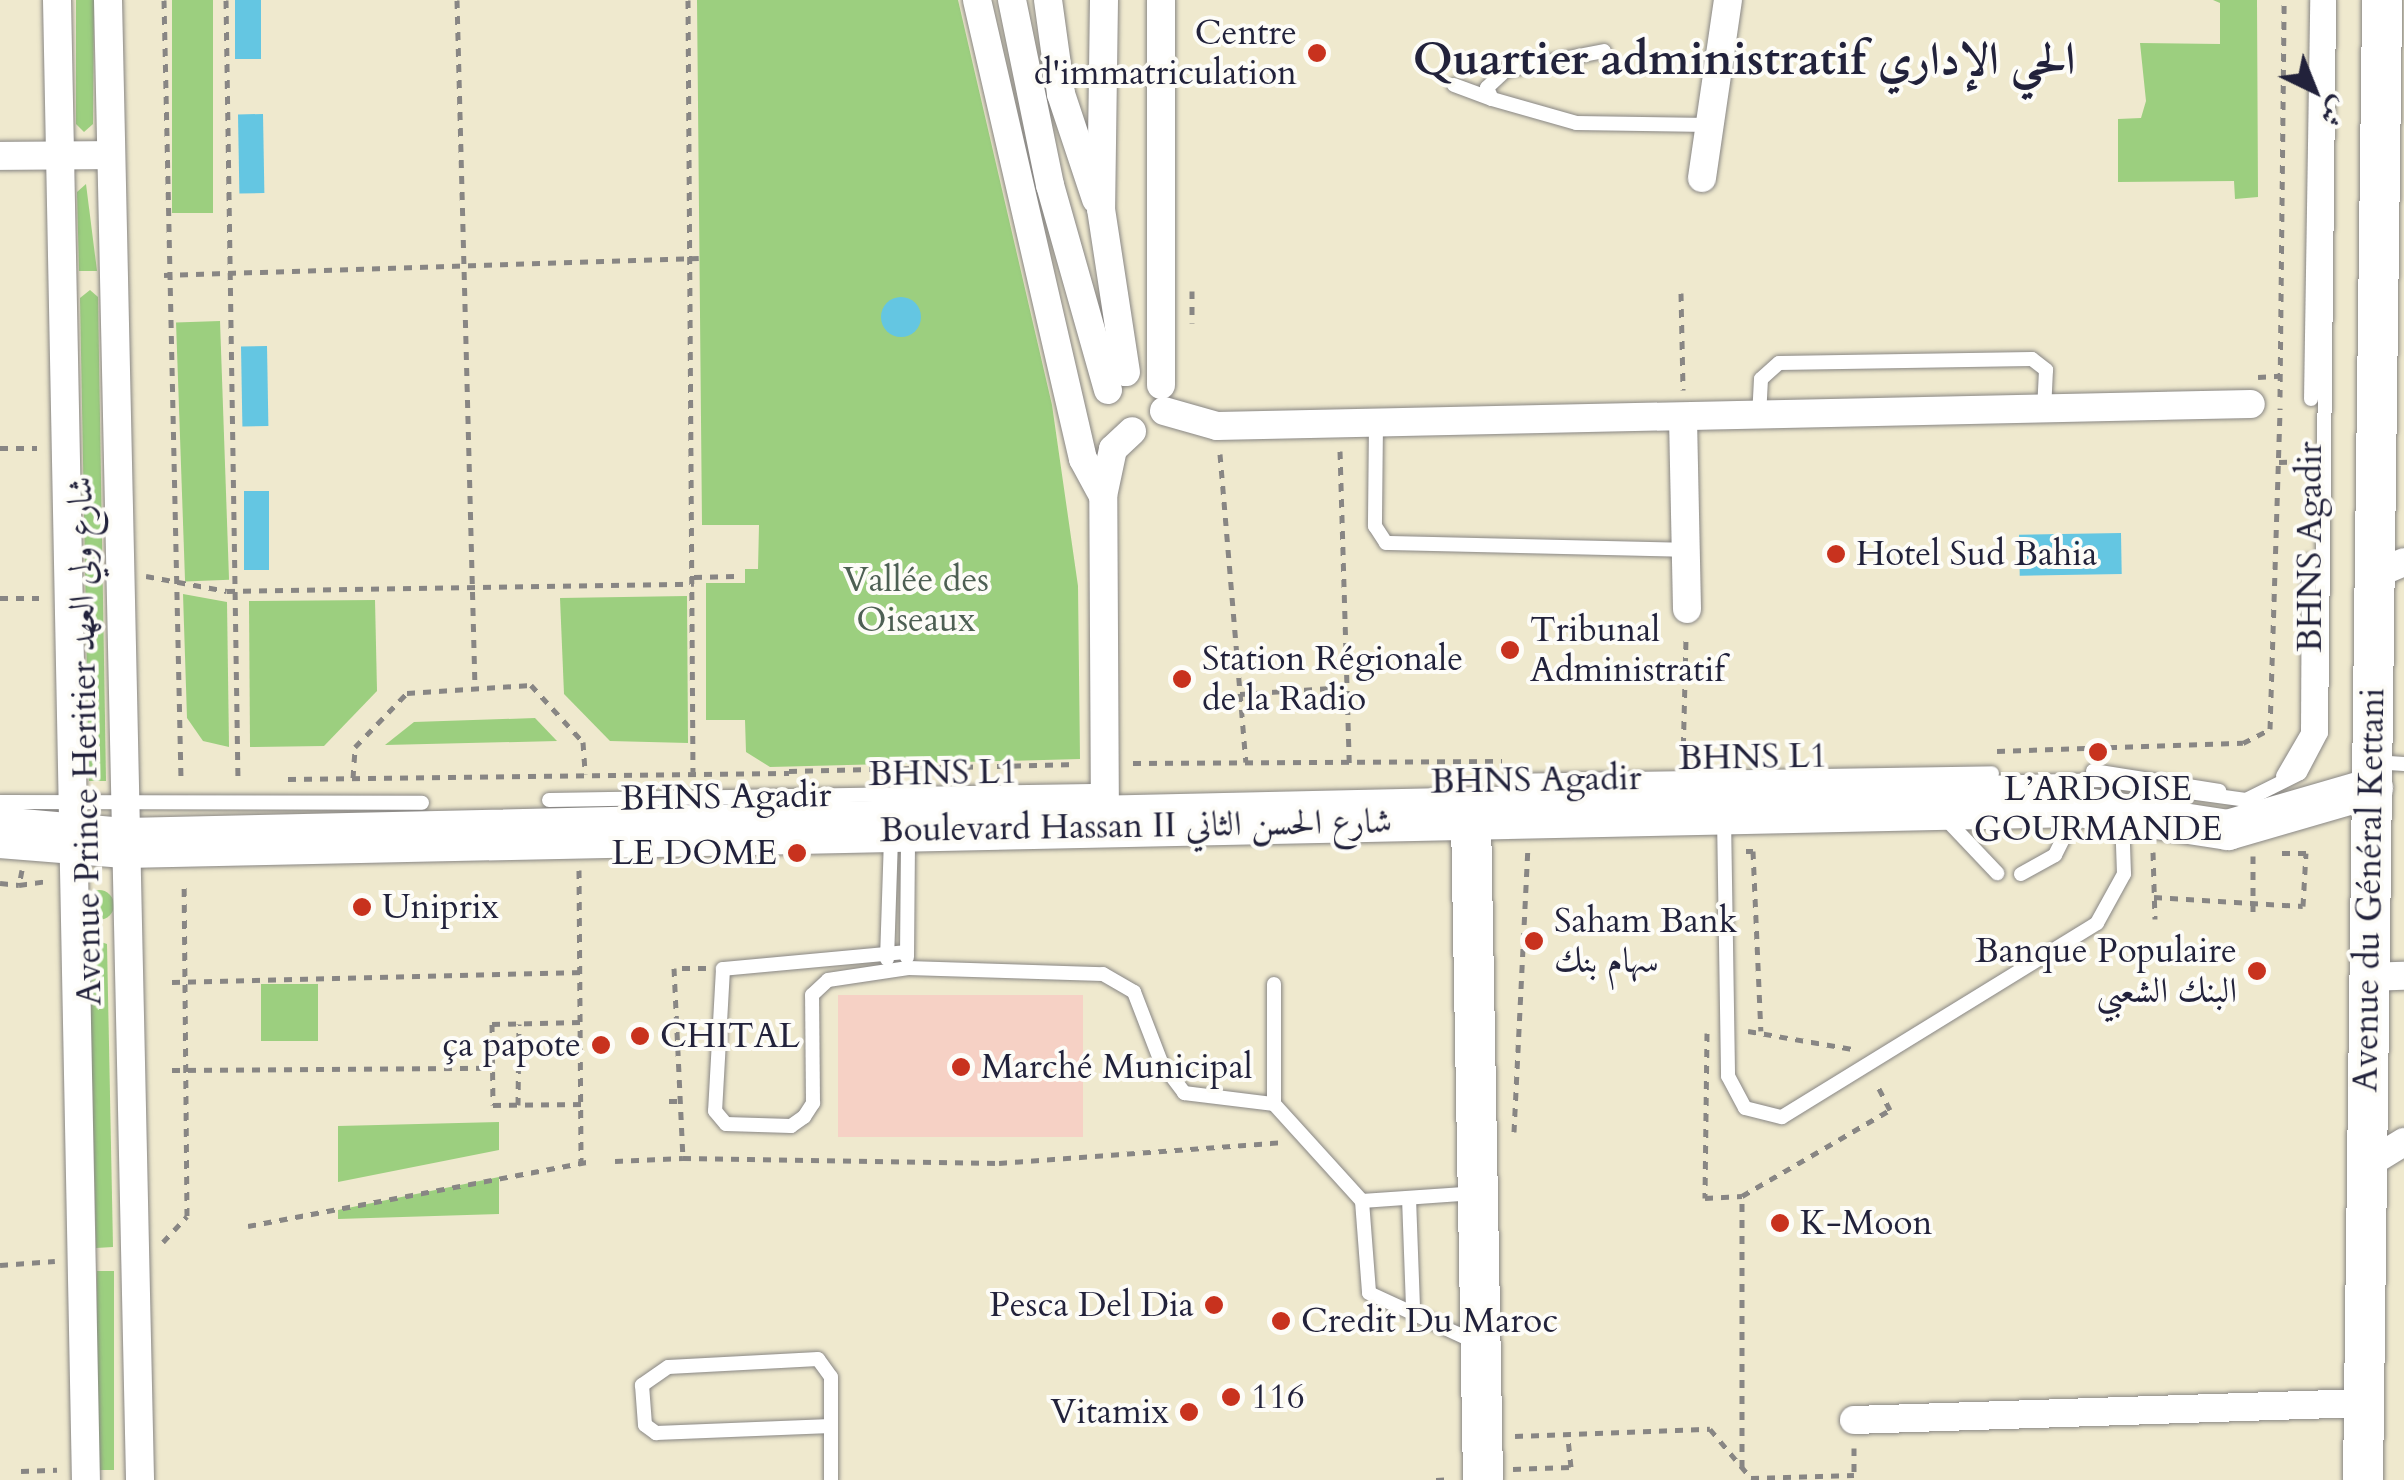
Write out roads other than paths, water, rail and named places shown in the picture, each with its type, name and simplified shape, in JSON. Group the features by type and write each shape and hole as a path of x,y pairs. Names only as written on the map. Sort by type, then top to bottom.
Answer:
{"street":[{"name":"Avenue Prince Heritier شارع ولي العهد","path":"57,0 70,826 86,1474"},
{"name":"Avenue Prince Heritier شارع ولي العهد","path":"108,0 108,155 140,1480"},
{"path":"977,0 1084,459 1103,496"},
{"path":"1012,0 1050,185 1117,381"},
{"path":"1048,0 1062,94 1101,209"},
{"path":"1104,0 1101,209 1117,381 1110,417 1132,431"},
{"path":"1105,795 1103,496 1114,449 1163,398 1161,0"},
{"path":"1702,178 1709,126 1722,88 1728,0"},
{"name":"Avenue du Général Kettani","path":"2363,1480 2363,1167 2385,977 2384,771 2390,568 2382,0"},
{"path":"0,156 108,155"},
{"path":"1117,381 1163,398 1218,426 2044,412 2251,404"},
{"path":"1684,418 1687,609"},
{"name":"Boulevard Hassan II شارع الحسن الثاني","path":"70,826 900,830 1105,795 1471,818 1532,798 1724,811 2079,807 2240,829 2384,771"},
{"path":"1471,818 1483,1480"},
{"path":"0,838 70,826"},
{"path":"2363,1167 2404,1142"},
{"path":"1854,1420 2364,1403"}],"lane":[{"name":"BHNS Agadir","path":"125,827 789,795 1532,798 2118,771 2222,792 2259,787 2294,766 2308,733 2317,0"},
{"name":"BHNS L1","path":"125,827 1105,795 2102,780 2246,800 2283,785 2314,759 2321,733 2329,0"},
{"path":"1492,99 1488,88 1506,70 1604,51"},
{"path":"1454,86 1576,124 1709,126"},
{"path":"1760,417 1760,379 1779,362 2032,359 2046,370 2044,412"},
{"path":"1376,424 1375,526 1386,543 1686,550"},
{"path":"0,802 70,826"},
{"path":"2021,874 2055,855 2079,807"},
{"path":"1937,808 1967,851 1997,874"},
{"path":"1724,811 1726,1032 1733,1094 1763,1117 1799,1110 2097,923 2118,895 2122,811"},
{"path":"0,814 70,826"},
{"path":"886,972 900,830"},
{"path":"900,830 907,960"},
{"path":"907,960 886,972 819,984 814,1103 791,1126 726,1124 716,1111 723,968 887,953 907,960 1120,979 1184,1092 1274,1104 1311,1140 1362,1201 1366,1288 1377,1300 1413,1309 1482,1346"},
{"path":"1274,984 1274,1104"},
{"path":"1362,1201 1479,1192"},
{"path":"1409,1198 1413,1309"},
{"path":"831,1426 656,1433 644,1425 642,1385 668,1367 818,1359 832,1377 831,1480"}],"water":[{"path":"235,0 261,0 261,59 235,59"},
{"path":"238,114 263,114 264,193 239,193"},
{"path":"901,297 915,303 921,317 915,331 901,337 887,331 881,317 887,303"},
{"path":"241,346 267,346 268,426 242,426"},
{"path":"244,491 269,491 269,570 244,570"},
{"path":"2121,533 2122,574 2020,576 2019,535"}],"place":[{"name":"Centre d'immatriculation","path":"1317,53"},
{"name":"Hotel Sud Bahia","path":"1836,554"},
{"name":"Tribunal Administratif","path":"1510,650"},
{"name":"Station Régionale de la Radio","path":"1182,679"},
{"name":"L’ARDOISE GOURMANDE","path":"2098,752"},
{"name":"LE DOME","path":"797,853"},
{"name":"Uniprix","path":"362,907"},
{"name":"Saham Bank سهام بنك","path":"1534,941"},
{"name":"Banque Populaire البنك الشعبي","path":"2257,971"},
{"name":"CHITAL","path":"640,1036"},
{"name":"ça papote","path":"601,1045"},
{"name":"Marché Municipal","path":"961,1067"},
{"name":"K-Moon","path":"1780,1223"},
{"name":"Pesca Del Dia","path":"1214,1305"},
{"name":"Credit Du Maroc","path":"1281,1321"},
{"name":"116","path":"1231,1397"},
{"name":"Vitamix","path":"1189,1412"}],"district":[{"name":"Quartier administratif الحي الإداري","path":"1744,60"}],"park label":[{"name":"Vallée des Oiseaux","path":"916,600"}]}
